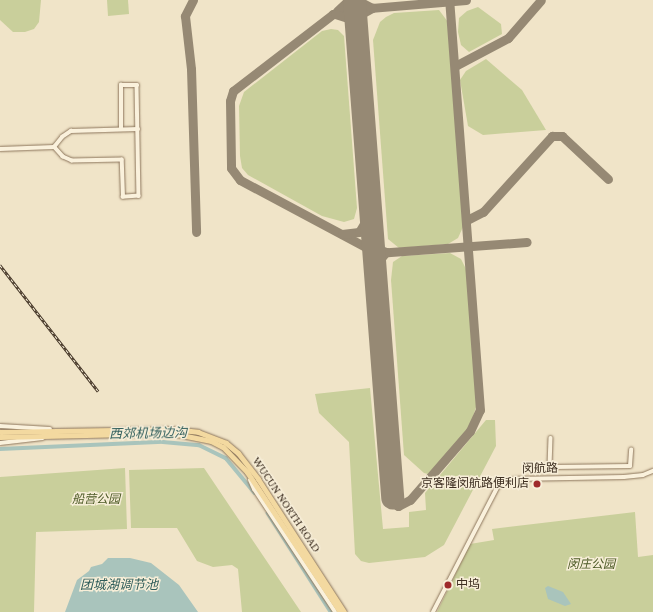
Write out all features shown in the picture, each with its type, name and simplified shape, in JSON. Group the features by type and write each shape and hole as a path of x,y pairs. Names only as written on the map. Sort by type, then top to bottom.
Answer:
{"main road":[{"name":"WUCUN NORTH ROAD","path":"0,432 184,430 212,436 226,443 238,453 258,479 344,612"},
{"name":"WUCUN NORTH ROAD","path":"0,437 171,433 197,436 223,447 247,472 340,612"}],"street":[{"path":"54,147 63,157 72,161 122,160 123,197 139,196 137,85 121,86 121,129"},
{"path":"0,149 54,147 62,137 71,131 138,129"},
{"path":"0,426 24,426 60,431"},
{"path":"0,443 23,442 52,436"},
{"path":"551,438 550,466 554,467 630,466 631,450"},
{"name":"闵航路","path":"433,612 499,484 515,479 624,477 643,475 653,471"},
{"path":"247,472 254,489 335,612"}],"green space":[{"path":"0,0 41,0 39,22 34,29 25,32 13,32 0,20"},
{"path":"107,0 128,0 129,14 108,16"},
{"path":"478,7 501,24 502,34 469,52 461,45 458,32 459,18 467,11"},
{"path":"439,10 448,22 463,227 458,238 448,244 399,248 388,239 373,40 380,22 394,13"},
{"path":"331,29 338,30 344,36 357,208 354,219 344,222 322,216 248,175 242,168 240,156 239,106 244,92 322,31"},
{"path":"486,59 522,90 546,130 483,135 468,126 460,80 466,71"},
{"path":"450,253 461,259 467,271 477,404 469,429 428,474 424,473 404,455 391,280 393,262 402,256"},
{"path":"370,388 383,529 409,527 409,512 426,510 425,493 486,420 495,420 496,446 444,545 425,557 369,563 361,561 355,554 349,442 319,413 315,394"},
{"name":"船营公园","path":"125,468 127,529 36,532 34,612 0,612 0,477"},
{"path":"204,468 301,612 242,612 238,569 232,565 213,567 197,561 177,528 131,528 129,470"},
{"name":"闵庄公园","path":"635,512 638,557 653,555 653,612 437,612 470,544 494,540 492,529"}],"water":[{"name":"团城湖调节池","path":"108,558 130,558 151,563 179,585 198,612 65,612 77,580 89,571 91,567 102,564"},
{"path":"548,586 563,592 571,604 565,606 548,599 545,588"}],"waterway":[{"name":"西郊机场边沟","path":"0,449 163,442 199,445 226,458 255,493"},
{"name":"西郊机场边沟","path":"268,513 331,612"}],"taxiway":[{"path":"193,0 185,16 191,69 196,232"},
{"path":"337,11 349,0"},
{"path":"335,14 348,18 356,29 361,14 372,8 357,0"},
{"path":"392,498 393,503 398,506 410,500 470,431 480,410 449,0"},
{"path":"466,0 348,10 333,14 233,91 230,101 231,168 240,180 377,253 527,242"},
{"path":"455,66 508,38 541,0"},
{"path":"467,220 483,212 552,136 562,136 608,179"},
{"path":"342,234 359,232 370,214"},
{"path":"372,239 378,249 386,252 374,267"}],"runway":[{"path":"354,0 392,498"}],"railway":[{"path":"0,265 98,391"}],"place":[{"name":"京客隆闵航路便利店","path":"537,484"},
{"name":"中坞","path":"448,585"}]}
